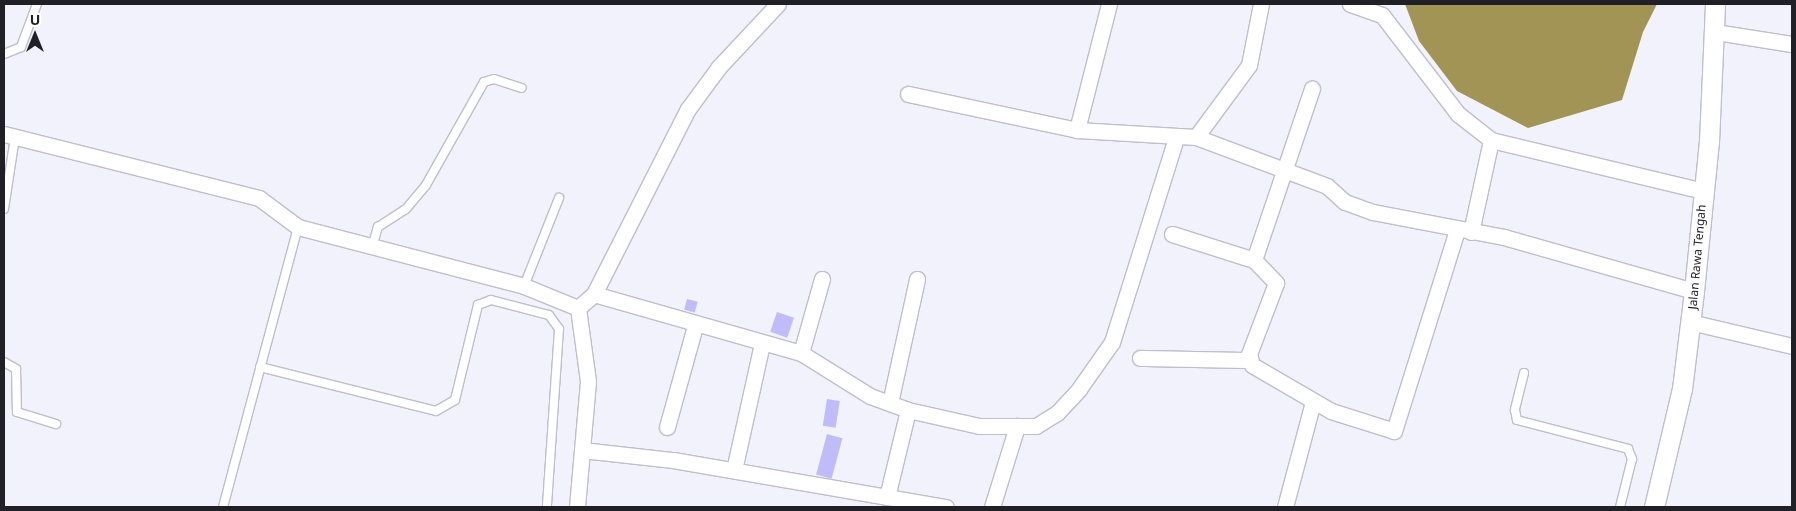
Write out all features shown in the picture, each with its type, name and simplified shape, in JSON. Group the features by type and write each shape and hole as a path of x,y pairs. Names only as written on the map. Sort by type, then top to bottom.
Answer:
{"street":[{"path":"578,308 594,294 688,109 719,67 778,4"},
{"path":"1077,130 1109,4"},
{"path":"1196,137 1249,65 1261,4"},
{"path":"1350,4 1382,16 1458,114 1491,140 1703,191"},
{"name":"Jalan Rawa Tengah","path":"1654,507 1682,388 1694,291 1716,32 1715,4"},
{"path":"1716,32 1792,44"},
{"path":"1254,260 1282,171 1312,89"},
{"path":"908,94 1077,130 1176,138 1196,137 1282,171 1327,186 1345,202 1373,212 1586,259 1694,291"},
{"path":"10,136 259,198 298,228 373,244 524,286 578,308"},
{"path":"594,294 695,326 802,353 870,396 908,410 979,426 1036,426 1057,413 1112,342 1176,138"},
{"path":"1140,358 1249,360 1314,402 1394,432 1464,231 1491,140"},
{"path":"1172,234 1254,260 1276,283 1249,360"},
{"path":"802,353 822,279"},
{"path":"890,403 916,279"},
{"path":"577,507 588,381 578,308"},
{"path":"1690,322 1792,346"},
{"path":"667,427 695,326"},
{"path":"734,470 762,344"},
{"path":"1285,507 1314,402"},
{"path":"887,497 908,410"},
{"path":"992,507 1017,426"},
{"path":"582,450 734,470 946,507"}],"lane":[{"path":"4,54 21,47 37,4"},
{"path":"373,244 378,227 406,209 426,185 484,82 494,79 522,88"},
{"path":"4,209 10,136"},
{"path":"524,286 559,198"},
{"path":"223,507 298,228"},
{"path":"260,367 436,411 455,400 478,305 492,300 548,314 559,329 546,507"},
{"path":"4,362 16,369 18,412 56,424"},
{"path":"1524,373 1515,410 1517,420 1628,449 1632,459 1620,507"}],"shaded area":[{"path":"1405,4 1657,4 1643,32 1622,100 1528,128 1457,91 1419,41"}],"building":[{"path":"687,299 698,302 695,312 684,310"},
{"path":"777,312 794,318 787,338 770,332"},
{"path":"827,399 840,401 836,428 823,426"},
{"path":"827,434 842,438 832,479 816,475"}]}
